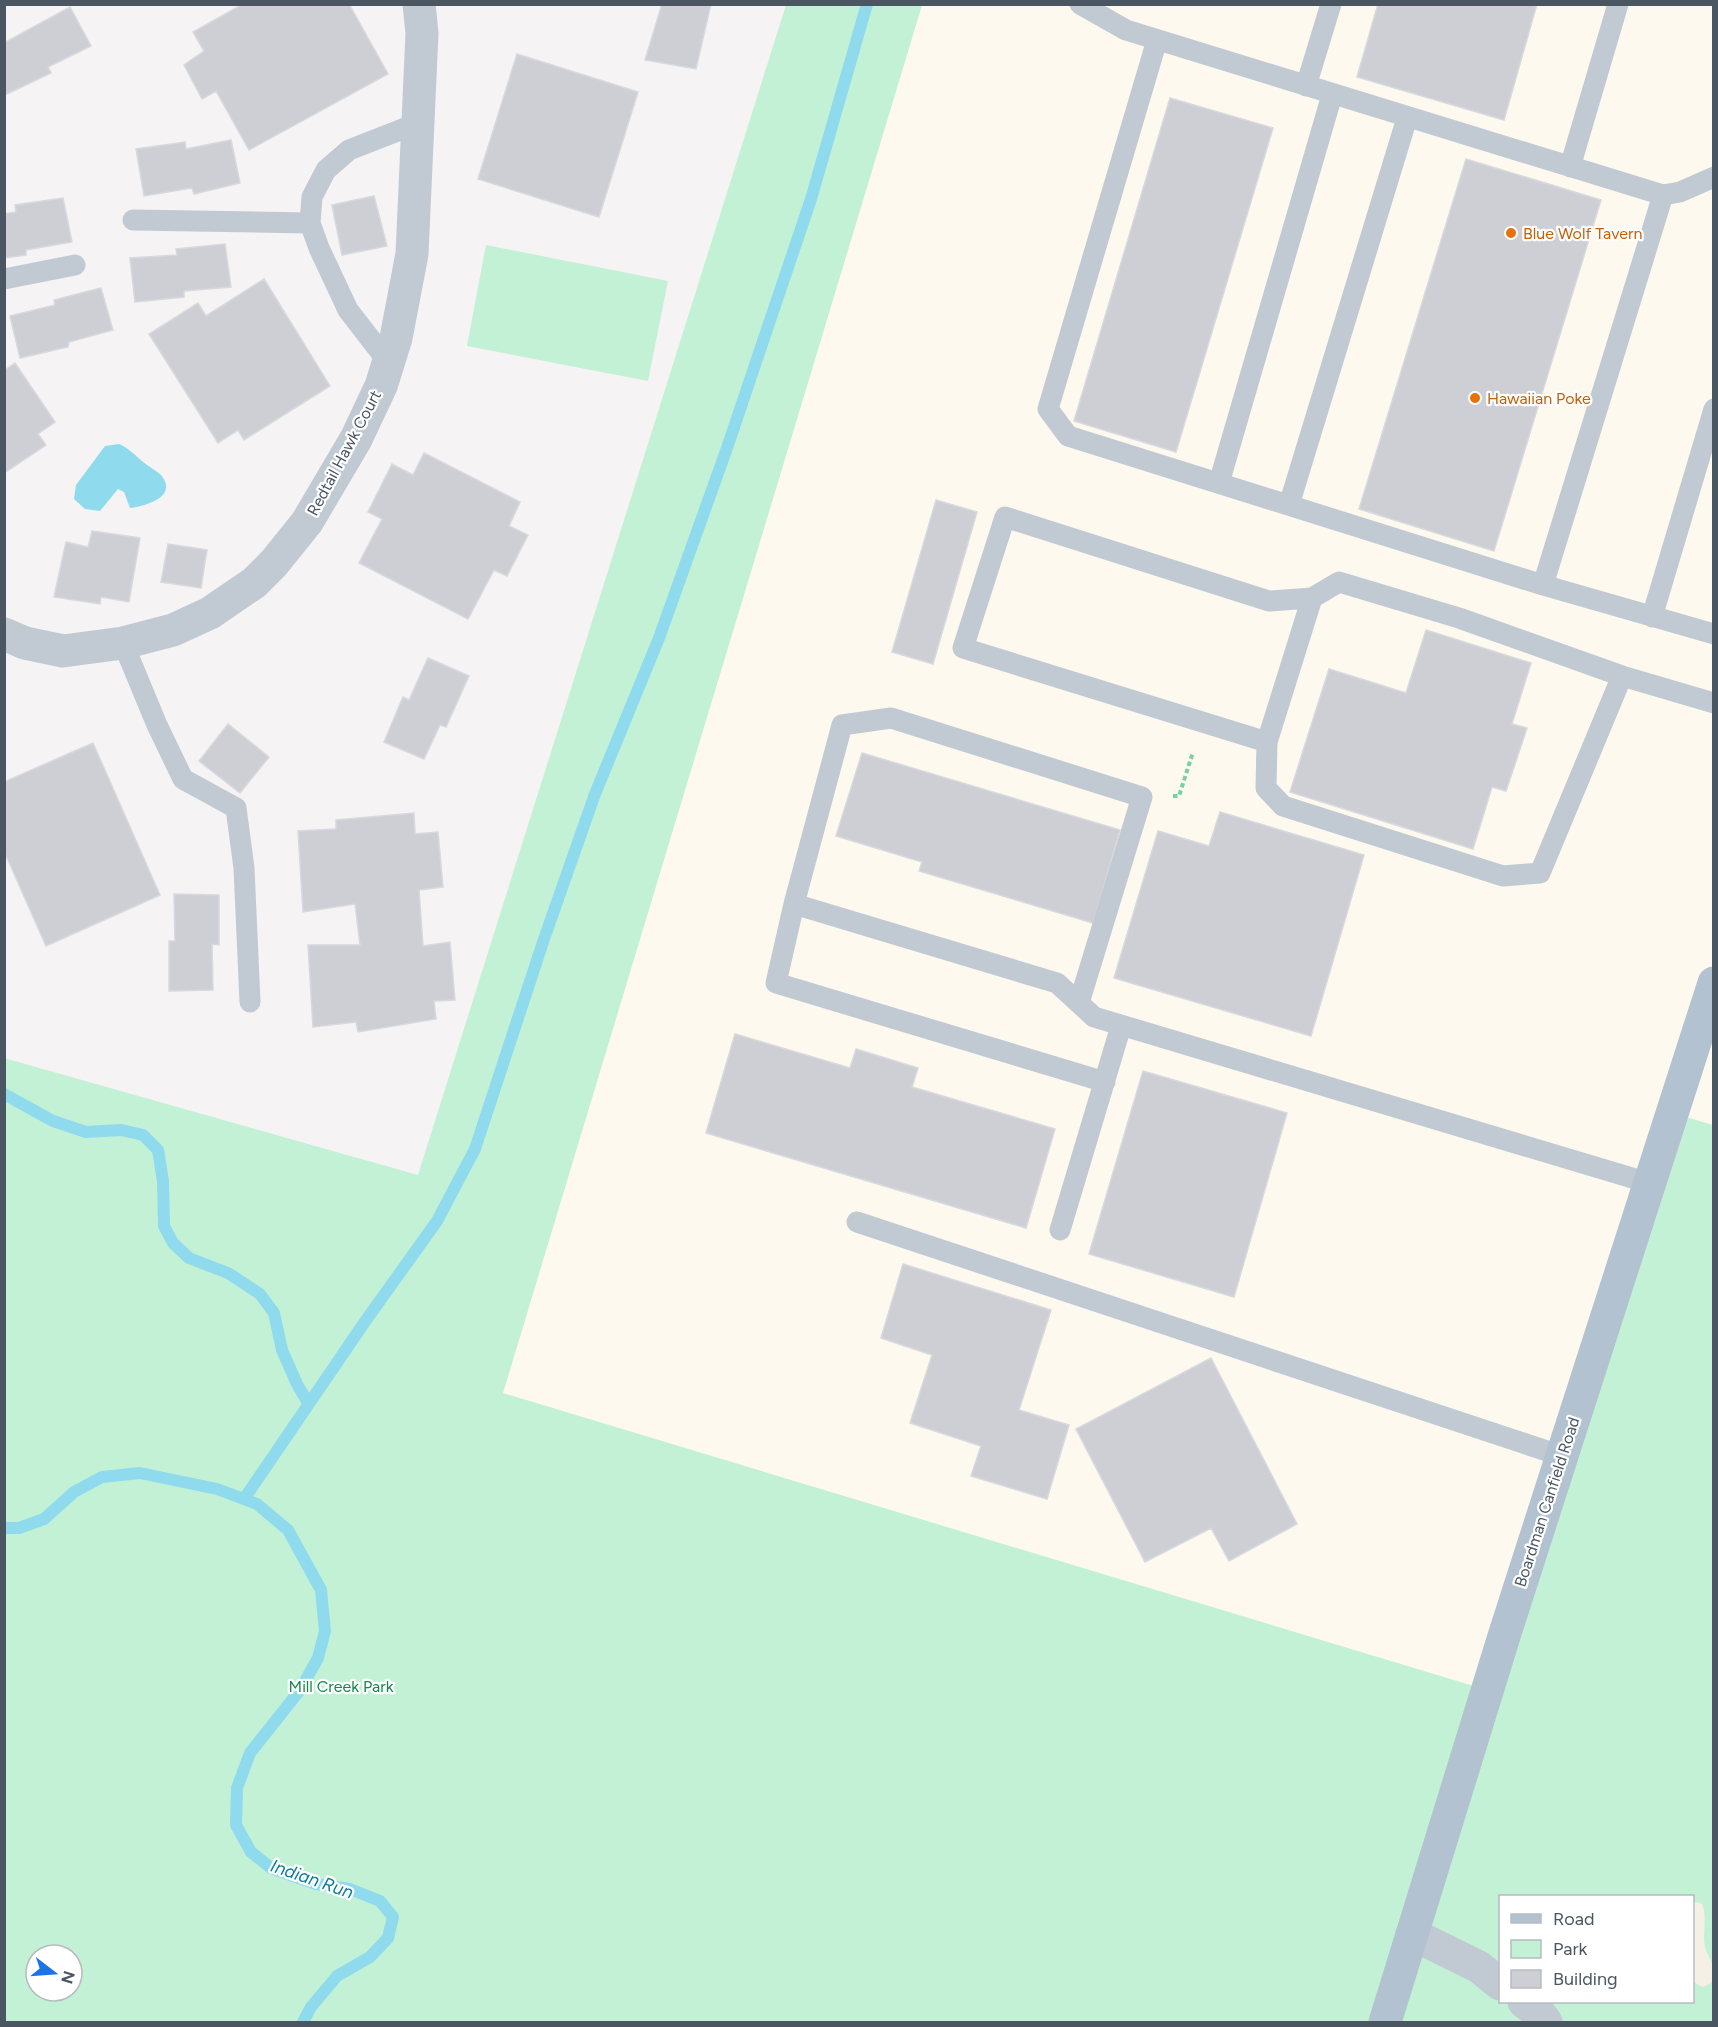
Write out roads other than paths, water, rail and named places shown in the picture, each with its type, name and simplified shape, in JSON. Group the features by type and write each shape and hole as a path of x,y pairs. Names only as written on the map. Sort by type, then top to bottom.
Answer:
{"main road":[{"name":"Boardman Canfield Road","path":"1385,2022 1649,1183 1703,1055 1713,983"}],"street":[{"name":"Redtail Hawk Court","path":"4,634 26,643 63,651 123,643 173,630 210,613 254,583 274,563 307,522 356,439 381,386 396,338 412,254 422,33 419,4"},
{"path":"1412,1934 1479,1967 1499,1983"},
{"path":"1526,2003 1546,2022"}],"lane":[{"path":"1080,4 1126,30 1663,195 1680,192 1713,178"},
{"path":"1306,86 1331,4"},
{"path":"1570,167 1618,4"},
{"path":"1157,40 1048,409 1068,436 1543,585 1713,634"},
{"path":"1220,483 1332,94"},
{"path":"1289,505 1407,118"},
{"path":"389,363 348,310 319,248 310,224 312,197 326,170 349,150 418,123"},
{"path":"1543,585 1663,195"},
{"path":"133,220 310,224"},
{"path":"4,279 75,265"},
{"path":"1652,617 1713,409"},
{"path":"1267,742 963,648 1005,517 1269,601 1312,598 1338,582 1459,618 1622,676 1713,703"},
{"path":"1312,598 1267,742 1266,788 1283,806 1503,876 1540,873 1622,676"},
{"path":"123,643 183,779 236,808 244,868 250,1002"},
{"path":"1079,1003 1142,797 891,718 842,725 794,904 776,983 1105,1082"},
{"path":"794,904 1057,983 1094,1017 1121,1026 1649,1183"},
{"path":"1060,1230 1121,1026"},
{"path":"857,1222 1562,1456"}],"water":[{"path":"119,444 161,475 166,489 163,495 144,505 130,508 124,492 118,489 100,511 85,509 74,499 76,485 105,446"}],"waterway":[{"path":"244,1499 437,1221 475,1149 544,939 595,794 659,638 727,448 811,199 867,4"},
{"path":"4,1094 53,1121 86,1132 121,1130 143,1135 158,1150 163,1181 164,1226 173,1243 189,1258 228,1273 260,1294 274,1313 282,1350 308,1403"},
{"name":"Indian Run","path":"4,1528 19,1528 44,1519 74,1492 102,1477 140,1473 217,1489 257,1504 288,1530 321,1590 325,1631 318,1658 300,1690 250,1753 237,1788 236,1825 251,1852 271,1868 316,1884 350,1889 380,1901 393,1917 388,1938 370,1957 337,1976 311,2007 303,2022"}],"place":[{"name":"Blue Wolf Tavern","path":"1511,233"},
{"name":"Hawaiian Poke","path":"1475,398"}],"park label":[{"name":"Mill Creek Park","path":"341,1686"}]}
